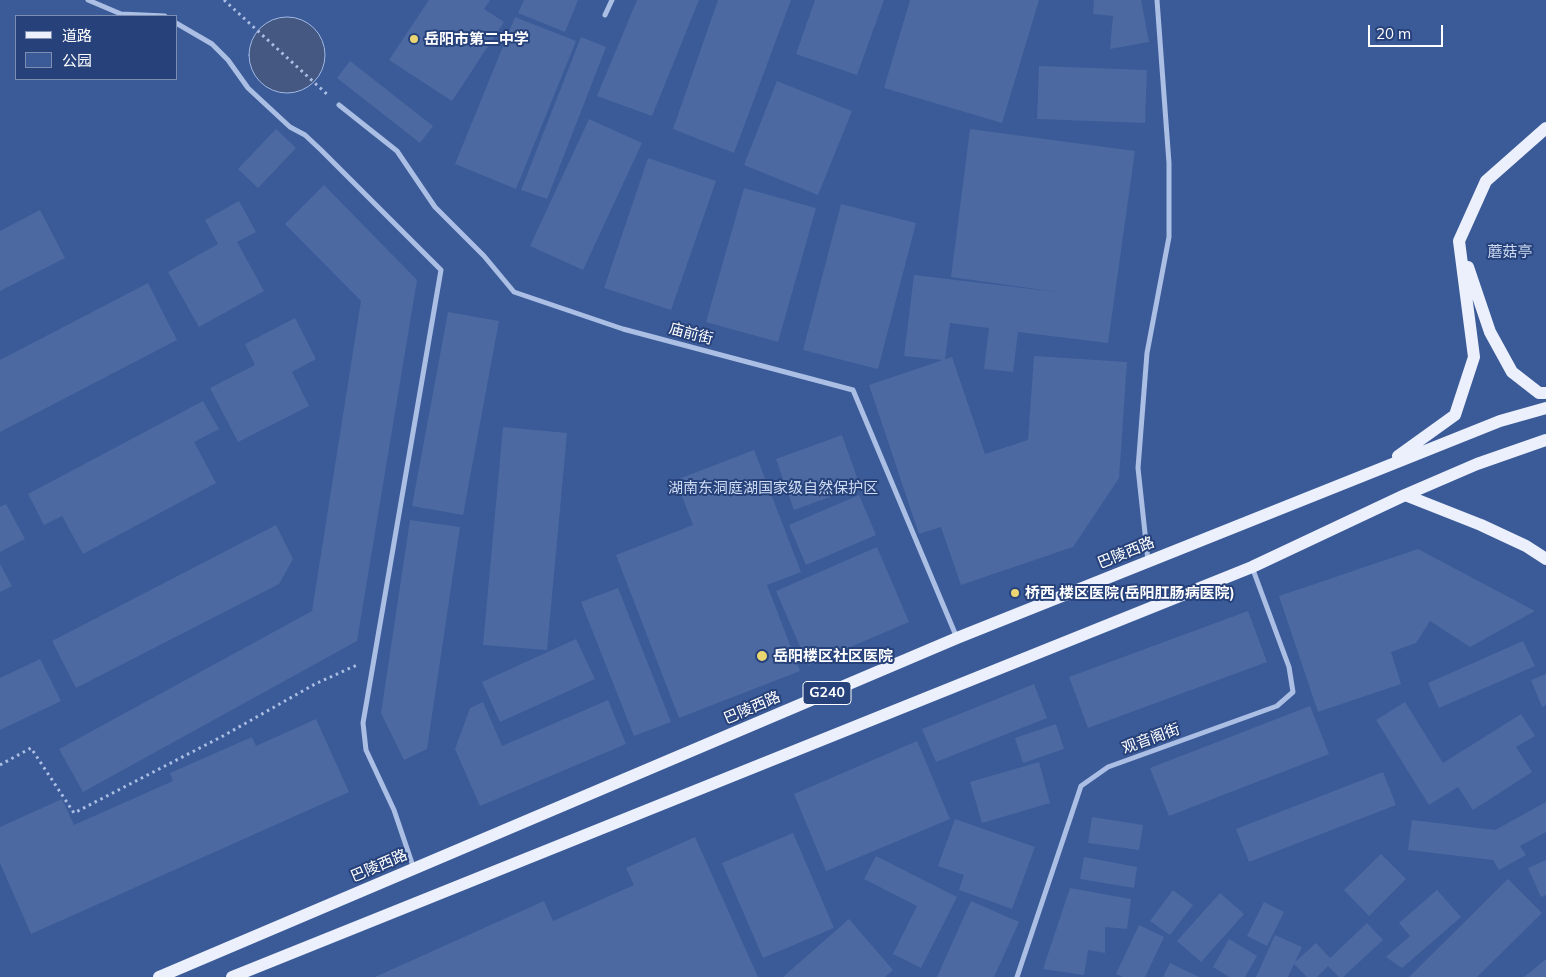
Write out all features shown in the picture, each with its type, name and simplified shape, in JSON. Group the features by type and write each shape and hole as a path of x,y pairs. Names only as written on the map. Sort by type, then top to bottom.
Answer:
{"main road":[{"path":"1382,468 1454,415 1474,357 1459,241 1486,181 1546,128"},
{"path":"1459,241 1490,332 1512,372 1539,393 1546,393"},
{"name":"巴陵西路","path":"159,977 957,638 1500,421 1546,408"},
{"name":"G240","path":"232,977 1252,566 1405,495 1478,464 1546,440"},
{"path":"1405,495 1481,525 1526,546 1546,559"}],"street":[{"path":"88,0 121,14 143,15"},
{"path":"605,15 612,0"},
{"path":"1148,561 1138,468 1146,353 1169,238 1169,163 1157,0"},
{"path":"178,24 212,44 228,60 253,92 290,127 305,135 322,150 441,270 363,723 366,750 394,810 414,869"},
{"name":"庙前街","path":"339,105 398,151 435,207 484,256 514,292 623,329 853,390 957,638"},
{"name":"观音阁街","path":"1017,977 1081,786 1108,767 1277,706 1293,692 1289,667 1252,566"}],"path":[{"path":"224,0 339,105"},
{"path":"0,765 31,748 74,813 223,736 316,684 374,657"}],"green space":[{"name":"湖南东洞庭湖国家级自然保护区","path":"0,0 1546,0 1546,977 0,977"}],"shaded area":[{"path":"280,17 294,17 308,23 319,34 325,48 322,70 314,82 294,93 280,93 266,87 255,76 249,62 249,48 255,34 266,23"}],"building":[{"path":"429,0 490,0 484,9 504,22 452,101 389,60"},
{"path":"524,0 578,0 565,32 518,13"},
{"path":"637,0 699,0 652,116 597,96"},
{"path":"718,0 791,0 734,153 673,129"},
{"path":"815,0 884,0 857,75 796,54"},
{"path":"910,0 1039,0 1002,123 884,88"},
{"path":"1094,0 1141,0 1149,42 1110,49 1113,16 1093,14"},
{"path":"515,17 576,41 516,189 455,164"},
{"path":"581,37 606,47 547,199 521,190"},
{"path":"350,61 433,126 420,143 337,78"},
{"path":"1039,66 1147,70 1145,123 1037,119"},
{"path":"777,81 852,111 818,195 744,165"},
{"path":"589,119 642,143 583,270 530,246"},
{"path":"276,129 296,148 258,188 238,169"},
{"path":"970,129 1135,151 1108,343 1018,332 1013,372 984,369 989,328 950,323 945,359 952,357 985,454 1028,440 1034,356 1127,362 1119,478 1073,547 961,585 941,527 919,534 869,385 943,360 904,356 914,275 1057,292 951,277"},
{"path":"648,158 716,181 671,310 604,288"},
{"path":"324,185 417,280 357,641 83,792 59,749 312,611 361,301 285,224"},
{"path":"744,188 816,208 778,342 706,322"},
{"path":"239,201 256,232 237,242 264,291 199,327 168,272 218,244 205,220"},
{"path":"841,204 916,223 878,369 803,350"},
{"path":"40,210 65,258 0,291 0,231"},
{"path":"148,283 177,340 0,432 0,360"},
{"path":"448,312 499,321 463,515 412,506"},
{"path":"295,318 316,359 292,372 309,406 238,442 210,388 255,365 245,344"},
{"path":"203,401 219,429 194,442 216,483 83,554 62,516 44,525 28,494"},
{"path":"503,427 567,433 547,650 483,645"},
{"path":"842,435 860,486 794,510 776,459"},
{"path":"754,450 801,572 767,585 800,671 679,718 616,555 693,525 676,480"},
{"path":"859,495 876,535 806,565 789,525"},
{"path":"6,504 25,539 0,552 0,507"},
{"path":"410,520 460,527 427,749 404,760 381,713"},
{"path":"276,525 293,559 279,584 76,688 52,641"},
{"path":"877,547 909,622 808,665 776,591"},
{"path":"1418,549 1535,611 1470,647 1430,621 1416,643 1391,652 1401,684 1318,712 1279,596"},
{"path":"0,564 12,586 0,592"},
{"path":"618,588 671,722 634,736 581,602"},
{"path":"1248,611 1267,662 1088,728 1069,677"},
{"path":"576,639 595,679 500,722 482,682"},
{"path":"1523,641 1535,666 1439,708 1428,683"},
{"path":"40,659 61,701 0,730 0,678"},
{"path":"1546,674 1546,705 1542,707 1531,680"},
{"path":"1034,684 1047,718 936,762 922,729"},
{"path":"608,700 626,744 480,806 455,749 470,708 483,702 502,746"},
{"path":"1405,702 1443,763 1521,714 1535,736 1516,747 1532,772 1473,810 1458,787 1429,805 1376,720"},
{"path":"1310,706 1329,754 1169,816 1150,768"},
{"path":"316,719 349,792 31,934 0,863 0,827 62,799 74,825 173,781 170,773 252,737 256,746"},
{"path":"1056,724 1064,749 1023,763 1015,738"},
{"path":"917,741 950,819 826,871 794,794"},
{"path":"1039,762 1050,803 982,823 970,782"},
{"path":"1383,772 1396,805 1249,862 1236,829"},
{"path":"1546,802 1546,832 1520,846 1526,855 1499,870 1493,860 1408,850 1412,820 1495,830"},
{"path":"1092,817 1143,825 1139,850 1088,843"},
{"path":"955,819 1035,847 1012,909 959,890 964,875 938,866"},
{"path":"793,833 834,928 763,958 722,863"},
{"path":"695,837 758,977 375,977 544,901 553,921 634,885 626,868"},
{"path":"1381,854 1406,879 1369,916 1344,890"},
{"path":"876,856 957,897 921,968 893,954 917,906 864,879"},
{"path":"1084,857 1137,867 1134,888 1080,879"},
{"path":"1546,860 1546,895 1541,897 1528,868"},
{"path":"1508,879 1542,913 1477,977 1409,977"},
{"path":"1070,888 1131,899 1127,929 1105,927 1105,953 1088,950 1084,975 1043,969"},
{"path":"1173,890 1193,905 1170,935 1150,921"},
{"path":"1437,890 1461,917 1402,968 1386,957 1410,936 1399,923"},
{"path":"1220,893 1244,914 1201,962 1177,941"},
{"path":"971,901 1019,922 994,977 937,977"},
{"path":"1264,902 1284,912 1267,946 1247,936"},
{"path":"849,919 893,970 885,977 783,977"},
{"path":"1367,923 1383,940 1343,977 1339,977 1328,966 1317,977 1307,977 1294,964 1288,977 1256,977 1275,935 1302,947 1295,962 1316,943 1330,958"},
{"path":"1139,925 1164,937 1145,977 1123,977 1116,974"},
{"path":"1229,939 1257,956 1245,977 1229,977 1213,967"},
{"path":"1546,959 1546,977 1524,977"},
{"path":"1170,963 1199,977 1163,977"}],"place":[{"name":"岳阳市第二中学","path":"414,39"},
{"name":"桥西 楼区医院(岳阳肛肠病医院)","path":"1015,593"},
{"name":"岳阳楼区社区医院","path":"762,656"}],"park label":[{"name":"蘑菇亭","path":"1510,252"}]}
